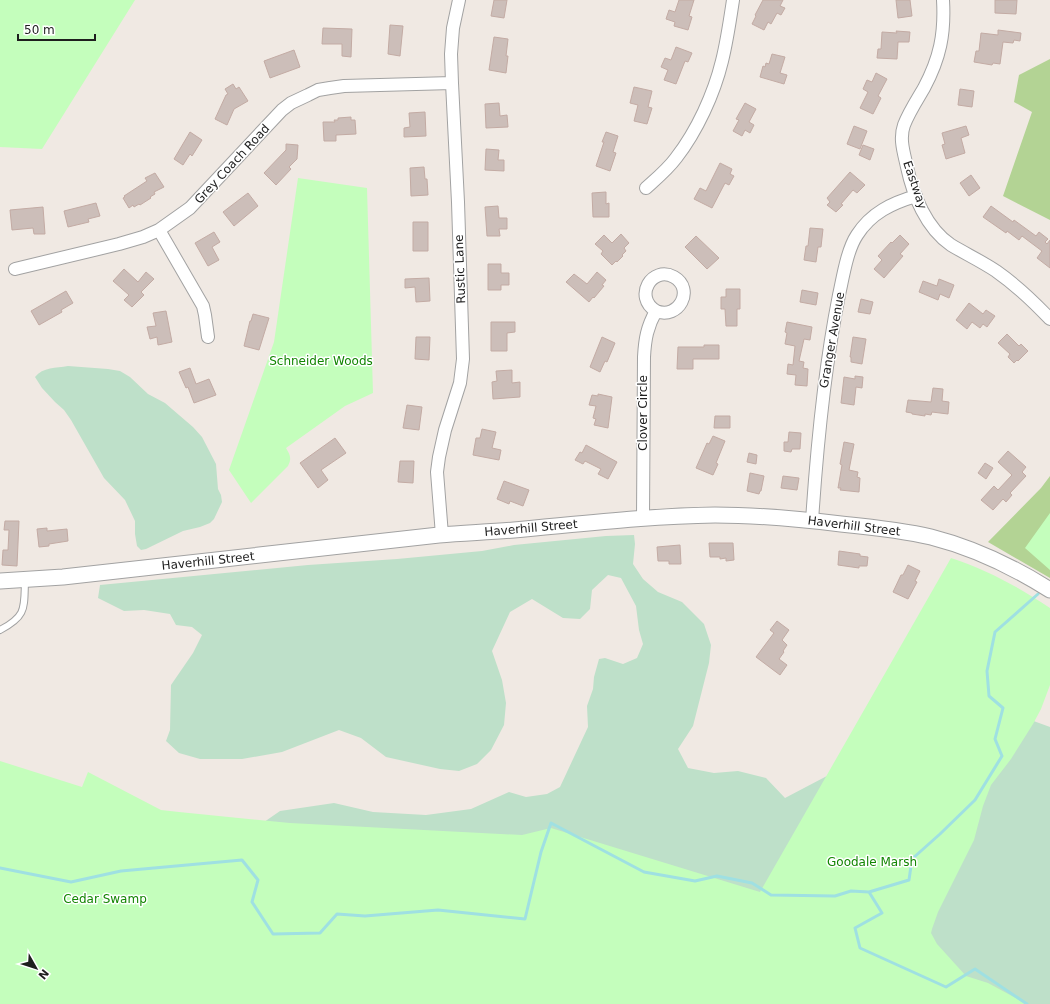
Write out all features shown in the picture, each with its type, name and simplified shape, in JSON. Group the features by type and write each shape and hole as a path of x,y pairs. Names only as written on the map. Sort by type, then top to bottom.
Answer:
{"street":[{"name":"Rustic Lane","path":"442,535 437,472 445,430 460,383 463,359 452,83 453,28 459,0"},
{"path":"646,188 676,158 685,145 706,106 723,60 733,0"},
{"name":"Eastway","path":"943,0 944,30 934,68 912,107 902,134 902,143 908,170 916,196 931,225 944,240 983,262 1010,281 1023,291 1050,319"},
{"name":"Grey Coach Road","path":"15,269 119,244 144,237 159,230 190,208 282,110 299,99 318,90 344,86 452,83"},
{"name":"Granger Avenue","path":"812,521 824,381 834,321 848,256 856,237 871,218 892,204 916,196"},
{"path":"159,230 203,306 208,337"},
{"name":"Clover Circle","path":"643,518 644,357 647,331 656,311"},
{"name":"Haverhill Street","path":"0,581 25,580 442,535 643,518 742,516 812,521 905,532 940,540 991,558 1022,572 1050,590"}],"lane":[{"path":"0,630 14,623 24,610 25,580"}],"green space":[{"path":"0,0 135,0 42,149 0,147"},
{"path":"1050,59 1050,220 1003,196 1032,112 1014,102 1019,75"},
{"name":"Schneider Woods","path":"298,178 367,188 373,393 345,406 286,448 290,457 288,466 251,503 229,470 274,342"},
{"path":"68,366 120,371 130,377 148,394 165,403 193,427 202,437 216,464 218,489 222,502 214,519 210,523 183,531 146,549 141,550 137,546 135,521 125,500 104,478 71,420 64,410 42,388 35,377 42,371"},
{"path":"1050,476 1050,578 988,542 1041,488"},
{"path":"1050,513 1050,570 1025,548"},
{"name":"Cedar Swamp","path":"634,535 635,544 633,564 643,579 658,592 682,602 704,624 711,645 709,663 693,726 678,749 688,768 714,773 738,771 766,778 785,798 844,767 1028,719 1050,727 1050,1004 0,1004 280,811 334,803 373,812 426,815 471,809 509,792 526,797 547,794 560,787 588,727 587,706 593,689 594,677 599,659 605,658 623,664 637,658 643,644 639,630 636,606 621,578 608,575 592,590 590,609 580,619 563,618 532,599 510,612 492,651 502,680 506,703 504,725 491,750 477,764 459,771 440,769 386,757 361,738 339,730 282,752 242,759 200,759 179,753 166,741 170,730 171,685 193,653 202,635 192,627 176,625 170,614 144,610 124,611 98,598 100,585 308,565 397,559 482,551 514,545 606,536"},
{"name":"Cedar Swamp","path":"951,558 1002,580 1027,593 1050,608 1050,685 1041,709 1033,724 1011,759 991,785 983,806 974,840 938,912 931,933 937,944 966,976 988,983 1027,1004 0,1004 0,761 82,787 88,772 161,810 290,823 522,835 551,828 760,892"}],"building":[{"path":"494,0 507,0 504,18 491,16"},
{"path":"679,0 694,0 689,16 692,17 688,30 674,26 675,22 666,19 669,10 675,12"},
{"path":"763,0 783,0 780,6 785,8 781,15 777,13 771,24 768,22 764,30 752,24"},
{"path":"896,0 910,0 912,16 898,18"},
{"path":"995,0 1017,0 1016,14 995,13"},
{"path":"390,25 403,26 400,56 388,54"},
{"path":"323,28 352,29 351,57 342,56 342,44 322,44"},
{"path":"998,30 1021,33 1020,41 1014,40 1013,43 1003,42 1000,64 993,63 992,65 974,62 976,51 979,51 981,33 998,35"},
{"path":"896,31 910,32 909,42 898,42 897,59 877,58 878,49 881,49 882,32 897,33"},
{"path":"494,37 508,39 506,73 489,70"},
{"path":"676,47 692,53 688,62 685,61 676,84 664,80 668,70 661,67 665,58 671,60"},
{"path":"294,50 300,67 270,78 264,61"},
{"path":"772,54 785,57 780,73 787,75 784,84 760,77 763,66 765,67 766,63 769,64"},
{"path":"876,73 887,79 878,96 881,98 873,114 860,108 868,92 863,89 867,80 872,82"},
{"path":"233,84 236,89 239,87 248,101 234,109 227,125 215,119 226,95 228,94 225,89"},
{"path":"634,87 652,91 648,107 652,108 647,124 634,121 638,105 630,103"},
{"path":"960,89 974,91 972,107 958,105"},
{"path":"499,103 500,116 507,115 508,127 486,128 485,104"},
{"path":"745,103 756,109 749,122 754,125 750,133 745,130 742,136 733,131 739,120 736,119"},
{"path":"425,112 426,136 404,137 404,128 410,127 409,113"},
{"path":"351,117 351,120 355,120 356,134 336,135 336,141 324,141 323,122 335,122 334,120 338,120 338,118"},
{"path":"854,126 867,131 860,149 847,144"},
{"path":"966,126 969,135 961,138 965,153 946,159 942,145 945,144 942,133"},
{"path":"190,132 202,140 192,156 190,154 183,165 174,159"},
{"path":"606,132 618,136 613,152 616,153 610,171 596,166"},
{"path":"286,144 298,145 297,159 289,167 291,169 276,185 264,173 286,150"},
{"path":"863,145 874,149 870,160 859,155"},
{"path":"486,149 499,150 498,160 504,160 504,171 485,170"},
{"path":"720,163 732,169 730,174 734,176 729,185 725,183 712,208 694,199 700,188 706,191"},
{"path":"424,167 425,179 427,179 428,195 411,196 410,168"},
{"path":"850,172 865,185 857,193 853,190 841,204 843,205 836,212 827,205 830,202 827,198"},
{"path":"155,173 164,187 154,192 155,194 150,197 151,198 140,205 139,204 134,207 133,205 129,208 123,198 125,197 124,196 147,181 145,178"},
{"path":"971,175 980,188 969,196 960,183"},
{"path":"606,192 606,204 609,203 609,217 593,217 592,193"},
{"path":"248,193 258,206 234,226 223,212"},
{"path":"96,203 100,216 88,219 89,222 68,227 64,211"},
{"path":"498,206 499,218 507,218 507,229 499,229 500,236 487,236 485,207"},
{"path":"991,206 1036,236 1039,232 1048,239 1045,242 1047,244 1050,240 1050,268 1037,258 1042,251 1022,236 1019,240 983,217"},
{"path":"43,207 45,234 34,234 33,228 12,230 10,210"},
{"path":"413,222 428,222 428,251 413,251"},
{"path":"810,228 823,229 821,247 818,247 816,262 804,260 806,246 808,246"},
{"path":"214,232 220,242 212,247 219,260 208,266 195,243"},
{"path":"621,234 629,243 624,248 626,251 622,255 623,256 612,265 601,254 603,251 595,244 604,235 612,243"},
{"path":"900,235 909,244 900,254 903,256 884,278 874,269 882,260 878,256"},
{"path":"696,236 719,258 707,269 685,247"},
{"path":"488,264 501,264 501,273 509,273 509,285 501,285 501,290 488,290"},
{"path":"124,269 138,282 146,272 154,279 141,292 144,295 132,307 124,300 129,295 113,281"},
{"path":"597,272 606,280 602,285 604,286 589,302 566,282 574,274 587,284"},
{"path":"429,278 430,301 416,302 415,287 405,288 405,279"},
{"path":"939,279 954,285 949,298 940,294 938,300 919,292 923,281 937,286"},
{"path":"726,289 740,289 740,309 737,309 737,326 726,326 725,309 721,309 721,297 726,297"},
{"path":"802,290 818,293 816,305 800,302"},
{"path":"66,291 73,303 61,310 62,312 39,325 31,311"},
{"path":"861,299 873,302 870,314 858,312"},
{"path":"969,303 983,314 986,310 995,316 987,327 983,324 980,328 972,322 967,329 956,320"},
{"path":"166,311 172,342 158,345 157,337 150,339 147,327 156,326 153,313"},
{"path":"253,314 269,318 259,350 244,346"},
{"path":"491,322 515,322 515,332 507,333 507,351 491,351"},
{"path":"787,322 812,327 810,340 804,339 799,361 804,362 803,368 808,369 807,386 795,385 796,375 787,374 788,364 793,365 795,346 785,344"},
{"path":"1007,334 1019,346 1021,344 1028,351 1014,363 1008,357 1010,354 998,343"},
{"path":"416,337 430,337 429,360 415,359"},
{"path":"602,337 615,343 607,362 605,361 600,372 590,367"},
{"path":"853,337 866,339 862,364 851,362 850,357"},
{"path":"704,345 719,345 719,359 693,359 693,369 677,369 678,347 704,347"},
{"path":"190,368 196,384 209,379 216,395 194,403 188,387 186,388 179,372"},
{"path":"512,370 512,383 520,382 520,397 493,399 492,382 497,381 496,371"},
{"path":"855,376 863,377 862,388 856,387 854,405 841,403 844,377 855,379"},
{"path":"933,388 943,389 942,401 949,402 948,414 932,412 931,415 925,414 925,416 906,412 908,400 931,402"},
{"path":"598,394 612,397 608,428 594,425 596,419 593,418 596,406 589,405 592,395 598,396"},
{"path":"407,405 422,407 419,430 403,428"},
{"path":"715,416 730,416 730,428 714,428"},
{"path":"482,429 496,432 492,448 501,450 499,460 473,455 476,438 480,438"},
{"path":"789,432 801,433 800,449 792,449 791,452 784,451 784,442 788,442"},
{"path":"713,436 725,441 713,475 696,468 707,443 709,444"},
{"path":"335,438 346,453 321,470 328,480 318,488 300,463"},
{"path":"844,442 854,444 849,470 858,472 857,477 860,478 859,492 840,490 841,488 838,488"},
{"path":"586,445 617,462 608,479 598,474 601,469 585,461 583,464 575,460 580,452 582,453"},
{"path":"1008,451 1026,467 1022,472 1026,476 1010,493 1012,495 1006,502 1003,499 993,510 981,500 994,486 998,490 1012,475 998,462"},
{"path":"749,453 757,455 756,464 747,462"},
{"path":"400,461 414,461 413,483 398,482"},
{"path":"985,463 993,468 986,479 978,473"},
{"path":"750,473 764,476 759,494 747,491"},
{"path":"783,476 799,478 797,490 781,488"},
{"path":"504,481 529,490 523,506 510,501 509,504 497,499"},
{"path":"5,521 19,521 17,566 2,565 3,550 8,550 9,530 4,530"},
{"path":"47,528 47,531 67,529 68,541 39,547 37,529"},
{"path":"709,543 733,543 734,560 726,561 726,558 720,559 720,557 710,557"},
{"path":"680,545 681,564 669,564 669,561 658,561 657,547"},
{"path":"839,551 860,554 860,556 868,557 867,566 859,566 859,568 838,565"},
{"path":"908,565 920,571 915,581 917,582 908,599 893,592 901,575 903,575"},
{"path":"777,621 789,630 782,640 787,645 779,659 787,665 780,675 756,657 774,633 770,630"}],"waterway":[{"path":"869,892 909,880 912,859 975,800 1002,756 995,739 1003,708 989,696 987,671 995,632 1038,594"},
{"path":"0,868 71,882 121,871 242,860 258,880 252,902 273,934 320,933 337,914 365,916 438,910 525,919 541,852 551,823 644,872 695,881 717,876 752,883 771,895 835,896 851,891 869,892 882,913 855,928 860,948 946,987 975,969 1027,1004"}],"park label":[{"name":"Goodale Marsh","path":"872,862"}]}
